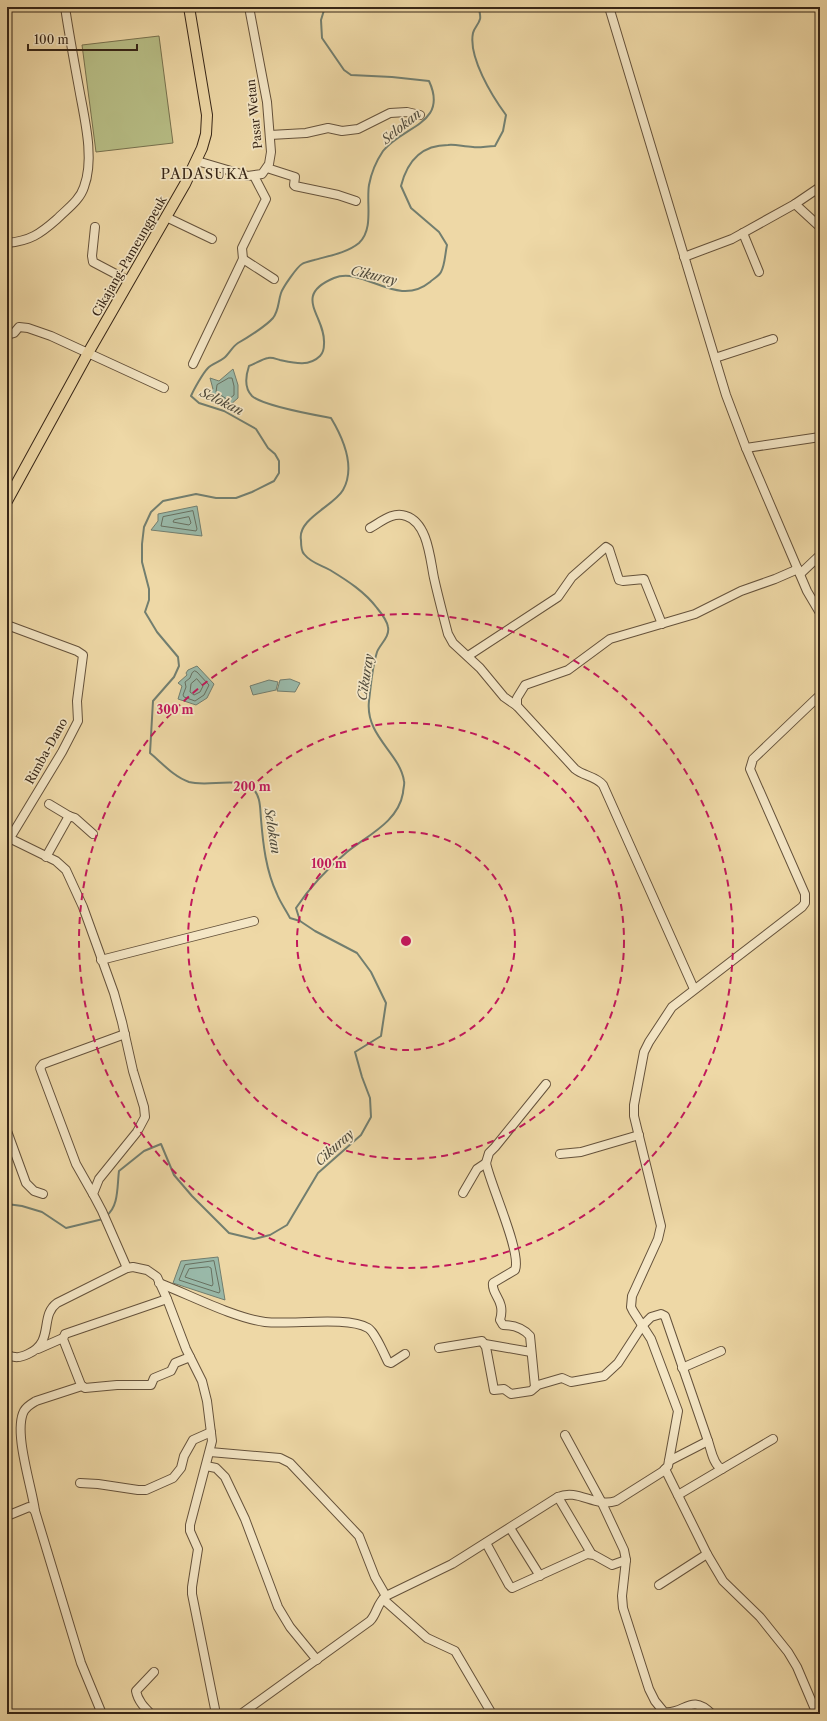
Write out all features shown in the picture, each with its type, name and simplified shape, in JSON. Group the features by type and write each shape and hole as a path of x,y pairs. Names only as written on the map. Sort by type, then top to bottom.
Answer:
{"main road":[{"name":"Cikajang-Pameungpeuk","path":"7,501 88,353 197,161 206,134 207,115 189,7"}],"street":[{"path":"7,243 26,240 43,232 80,196 85,186 88,164 88,139 65,7"},
{"name":"Pasar Wetan","path":"249,7 263,78 270,135 271,152 267,168"},
{"path":"609,7 726,395 746,448 807,591 820,613"},
{"path":"270,135 306,133 328,128 342,131 358,129 390,112 407,112 420,115"},
{"path":"197,161 223,170 254,176 262,174 267,168 295,177 294,185 296,186 338,194 356,201"},
{"path":"193,364 243,259 242,248 266,199 254,176"},
{"path":"684,257 723,243 743,233 795,204 820,187"},
{"path":"795,204 820,226"},
{"path":"166,217 212,239"},
{"path":"95,227 92,256 93,262 129,281"},
{"path":"743,233 758,272"},
{"path":"243,259 274,279"},
{"path":"7,335 14,333 19,327 28,328 51,336 164,388"},
{"path":"715,358 773,339"},
{"path":"746,448 820,437"},
{"path":"370,528 390,517 398,515 406,515 417,523 424,535 429,549 433,575 448,634 453,643 480,668 504,697 517,706 578,772 597,780 603,785 694,989"},
{"path":"468,656 558,597 572,576 606,547 609,549 619,580 644,579 662,624"},
{"path":"517,706 517,698 525,685 568,670 610,638 699,612 741,591 799,572 820,554"},
{"name":"Rimba-Dano","path":"7,625 77,651 83,655 77,701 78,721 9,838"},
{"path":"817,1714 797,1667 788,1652 760,1617 723,1581 707,1554 678,1495 667,1465 678,1411 651,1339 633,1311 631,1301 658,1239 661,1226 634,1110 644,1052 676,1003 802,907 805,903 805,894 750,769 753,760 820,695"},
{"path":"49,804 75,818 93,834"},
{"path":"46,857 69,816"},
{"path":"9,838 56,861 66,870 83,908 100,960 114,993 145,1117 137,1132 99,1179 93,1194"},
{"path":"100,960 254,921"},
{"path":"125,1034 43,1064 40,1068 76,1164 107,1220 127,1268"},
{"path":"463,1193 474,1174 486,1163 489,1152 495,1147 546,1084"},
{"path":"7,1131 26,1183 34,1191 43,1194"},
{"path":"560,1154 581,1152 639,1135"},
{"path":"486,1163 511,1241 516,1262 515,1270 493,1283 493,1288 502,1308 500,1320 503,1325 525,1330 530,1336 535,1387"},
{"path":"38,1349 42,1343 50,1311 54,1305 127,1268 133,1267 150,1271 157,1277 190,1357 202,1381 207,1402 211,1432 210,1452 190,1525 190,1531 198,1549 191,1590 216,1714"},
{"path":"160,1283 249,1318 266,1322 344,1322 364,1326 371,1330 388,1362 391,1363 405,1354"},
{"path":"7,1355 20,1357 63,1338 65,1334 167,1299"},
{"path":"485,1344 494,1390 504,1389 510,1394 531,1391 538,1384 563,1378 571,1382 604,1376 618,1363 642,1326 651,1317 661,1314 665,1316 716,1463 719,1468 722,1469"},
{"path":"63,1338 82,1386"},
{"path":"439,1348 482,1341 485,1344 532,1352"},
{"path":"682,1368 721,1351"},
{"path":"102,1714 81,1664 35,1511 21,1434 23,1412 29,1405 36,1401 82,1386 85,1388 117,1385 151,1386 154,1378 170,1371 175,1363 190,1357"},
{"path":"80,1483 146,1490 173,1478 181,1468 184,1456 193,1440 211,1432"},
{"path":"565,1435 622,1545 626,1560 622,1604 651,1695 664,1712 669,1713 687,1706 698,1704 703,1705 712,1714"},
{"path":"678,1495 774,1439"},
{"path":"241,1714 370,1621 385,1598 452,1564 562,1495 573,1494 602,1504 616,1501 667,1465 708,1441"},
{"path":"210,1452 280,1458 290,1463 359,1536 385,1598 427,1638 455,1651 492,1714"},
{"path":"206,1466 216,1468 225,1478 245,1519 278,1607 290,1627 317,1660"},
{"path":"558,1497 591,1554 612,1565 626,1560"},
{"path":"7,1516 29,1507 35,1511"},
{"path":"510,1528 540,1576"},
{"path":"486,1543 510,1587 514,1588 584,1555 591,1554"},
{"path":"659,1585 707,1554"},
{"path":"152,1714 143,1707 138,1699 136,1691 154,1672"}],"green space":[{"path":"159,36 173,143 96,152 82,45"}],"water":[{"path":"233,369 238,385 238,398 229,406 207,392 213,389 210,378 219,381"},
{"path":"197,506 202,536 151,530 158,521 158,514"},
{"path":"197,666 214,684 207,698 196,705 178,699 182,686 178,683 187,675 186,673 188,670"},
{"path":"290,679 300,683 295,692 277,691 280,680"},
{"path":"269,680 278,682 276,690 253,695 250,686"},
{"path":"218,1257 225,1300 173,1283 181,1261"}],"waterway":[{"name":"Selokan","path":"300,921 290,918 273,885 263,838 260,802 255,791 252,788 239,783 204,784 189,782 173,773 150,753 153,701 174,677 179,666 178,657 157,632 145,612 149,600 149,589 142,562 142,544 144,527 151,512 163,501 196,494 216,498 236,498 274,481 279,473 279,461 275,454 268,448 256,429 224,411 199,403 191,396 199,381 211,365 224,358 236,345 273,318 282,290 290,277 302,264 343,252 359,243 364,237 368,223 369,185 373,172 383,151 391,143 421,123 433,107 434,95 429,81 351,75 344,70 322,38 321,20 325,7"},
{"name":"Cikuray","path":"106,1216 110,1212 115,1202 119,1171 144,1151 161,1144 174,1175 192,1196 229,1233 254,1239 270,1235 287,1225 318,1173 361,1135 371,1117 370,1098 355,1052 381,1036 386,1003 371,972 357,953 315,931 300,921 296,908 313,885 326,871 347,852 389,820 400,803 404,784 401,771 377,734 369,713 369,701 374,664 378,649 388,634 388,627 387,622 382,615 362,592 337,574 310,560 303,553 302,549 301,532 310,519 338,496 343,490 347,481 348,462 340,434 331,418 290,410 258,400 249,393 247,373 249,366 270,358 306,363 311,362 321,355 324,347 323,334 312,299 315,292 321,285 334,278 345,276 357,277 393,289 405,291 418,289 430,282 441,272 447,245 439,232 411,208 401,186 411,162 417,156 430,148 448,145 466,147 495,146 503,131 506,115 494,98 482,76 472,43 474,29 479,23 480,19 479,7"},
{"name":"Cikuray","path":"7,1204 22,1206 42,1212 66,1228 103,1219"}],"district":[{"name":"PADASUKA","path":"205,174"}]}
